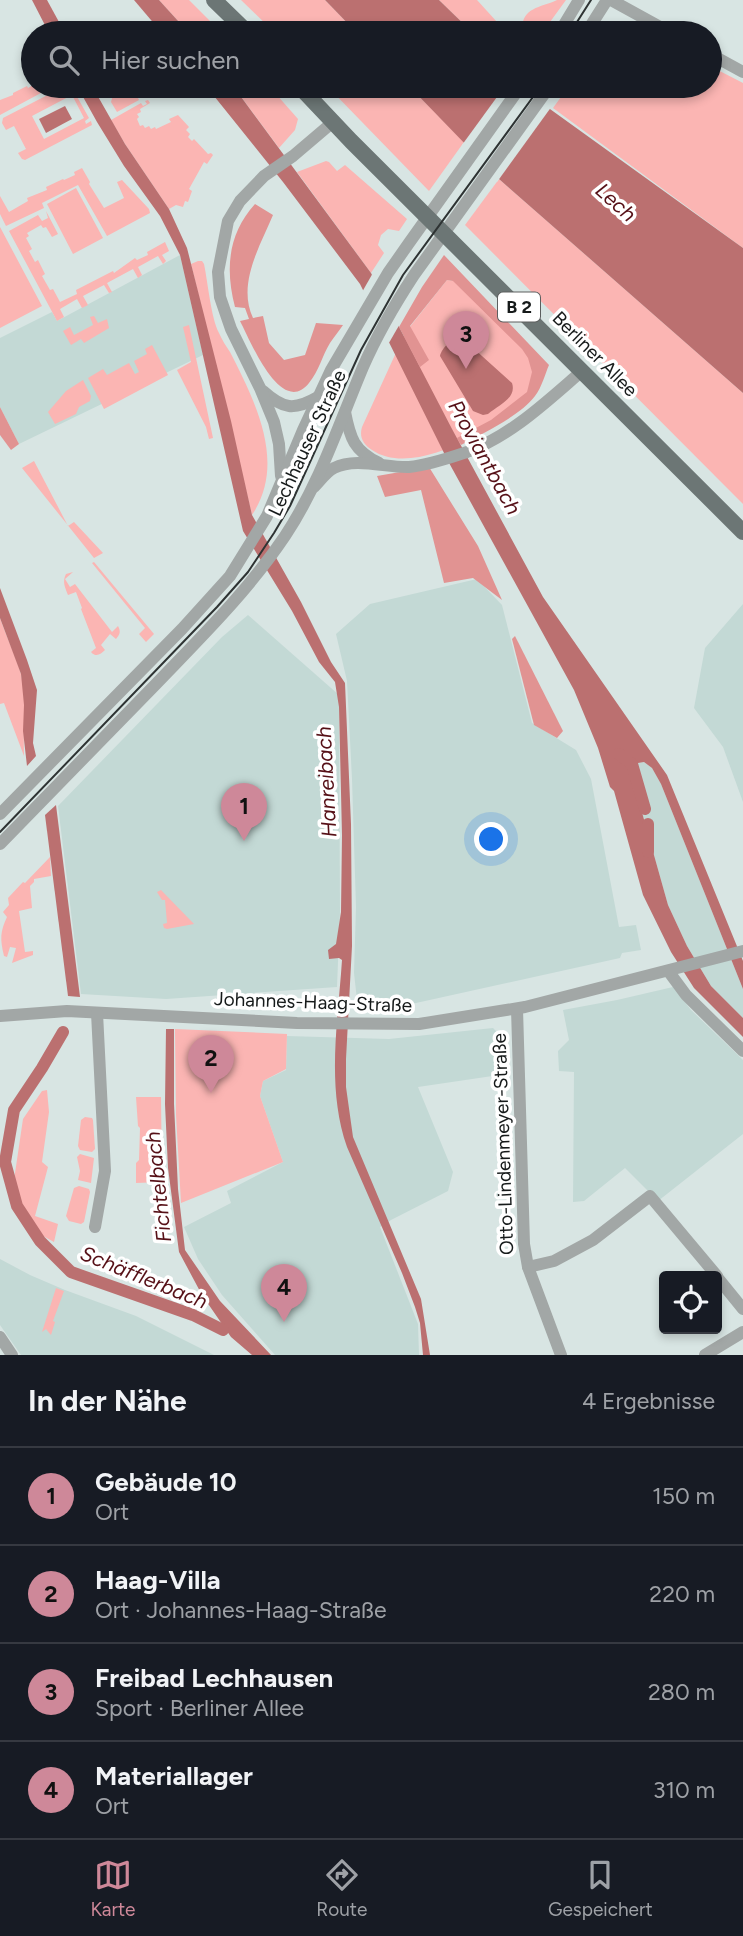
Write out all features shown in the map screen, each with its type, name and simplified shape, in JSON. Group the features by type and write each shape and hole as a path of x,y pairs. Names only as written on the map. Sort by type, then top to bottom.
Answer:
{"main road":[{"path":"214,0 236,21"},
{"name":"Berliner Allee","path":"310,98 743,532"}],"street":[{"path":"566,21 579,0"},
{"path":"594,21 609,0 648,21"},
{"path":"722,61 743,72"},
{"name":"Lechhauser Straße","path":"0,814 230,576 267,516 331,370 388,273 512,98"},
{"name":"Lechhauser Straße","path":"0,844 207,632 244,590 285,535 308,493 377,338 403,292 541,98"},
{"path":"281,480 279,444 274,422 231,329 220,297 218,272 228,220 240,201 333,122"},
{"path":"308,493 333,468 350,464 411,467 467,452 498,438 525,420 582,371"},
{"path":"260,388 275,402 290,406 303,406 318,397"},
{"path":"345,412 349,433 358,449 367,457 386,466"},
{"name":"Johannes-Haag-Straße","path":"0,1016 67,1011 296,1023 419,1024 517,1009 743,951"},
{"path":"673,970 686,995 743,1051"},
{"name":"Otto-Lindenmeyer-Straße","path":"517,1009 523,1237 528,1267 561,1355"},
{"path":"95,1227 105,1171 97,1013"},
{"path":"528,1267 554,1261 593,1240 650,1196 713,1271"},
{"path":"722,1282 743,1309"},
{"path":"705,1355 742,1334"},
{"path":"0,1338 12,1355"}],"shaded area":[{"path":"159,0 189,0 210,21 178,21"},
{"path":"241,0 325,0 345,21 263,21"},
{"path":"439,0 477,0 496,21 461,21"},
{"path":"557,0 566,0 551,21 523,21 538,7"},
{"path":"722,72 743,83 743,248 553,108 560,98 722,98"},
{"path":"21,89 21,98 32,98 0,115 0,100"},
{"path":"42,98 66,98 32,116 44,139 84,118 74,98 78,98 89,118 85,121 86,124 91,121 92,125 25,160 18,153 26,149 14,126 6,130 2,123 3,118"},
{"path":"112,98 139,100 117,112 111,102"},
{"path":"242,98 280,98 298,119 295,130 279,148"},
{"path":"339,98 421,98 464,142 429,191"},
{"path":"145,101 150,103 137,114 140,126 156,129 171,122 169,119 178,115 189,127 186,130 190,134 188,137 192,141 194,139 208,154 213,155 207,164 204,162 189,189 192,191 188,202 185,201 183,207 176,205 169,209 111,120 141,103 143,106 147,104"},
{"path":"326,161 337,171 345,165 407,219 399,231 388,229 381,235 378,245 384,253 371,273 297,172"},
{"path":"82,168 104,208 124,198 117,182 122,180 150,213 107,236 78,185 42,203 44,208 6,226 0,214 0,196 9,212 28,201 27,198 75,175 74,172"},
{"path":"499,179 743,393 743,504 465,225"},
{"path":"76,188 103,238 73,254 47,204"},
{"path":"255,204 273,215 252,265 248,292 253,318 263,316 269,343 284,360 305,355 316,323 343,325 330,343 309,383 298,391 288,391 268,372 240,321 249,319 245,308 235,307 230,279 231,253 239,227"},
{"path":"46,211 58,234 52,237 46,227 41,225 27,233 29,236 26,238 32,249 29,251 35,262 38,260 45,274 42,276 60,302 77,294 76,290 113,271 114,273 135,258 137,260 148,255 147,252 165,242 169,251 162,255 166,261 163,264 158,256 138,267 142,275 138,278 133,269 107,283 112,292 109,293 104,285 83,296 88,305 82,308 77,299 60,309 64,317 57,321 9,231 38,215 42,221 48,218"},
{"path":"0,227 42,306 0,328"},
{"path":"180,255 203,355 19,444 0,407 0,338 52,312 57,321"},
{"path":"444,255 549,365 540,389 528,403 501,423 461,445 457,438 491,420 527,392 532,372 522,349 453,281 447,280 410,326 429,360 420,367 399,327"},
{"path":"198,261 204,264 216,327 249,391 264,432 267,474 262,495 252,515 191,264"},
{"path":"447,280 454,281 544,364 539,379 529,397 455,445 419,457 394,458 382,455 364,443 361,437 362,427 405,333"},
{"path":"94,316 98,323 107,319 109,328 84,343 81,339 71,345 63,331 70,327 74,335 93,325 90,317"},
{"path":"189,325 213,438 209,439 206,427 177,370 191,362 183,327"},
{"path":"152,345 168,375 104,409 88,378 103,369 107,375 129,363 135,374 139,372 134,361 147,354 145,349"},
{"path":"83,380 91,396 90,401 79,407 76,414 55,424 48,412 66,391"},
{"path":"0,407 19,444 11,450 0,435"},
{"path":"34,461 67,525 22,468"},
{"path":"429,467 478,546 502,600 473,578 444,583 421,490 385,497 377,476"},
{"path":"74,522 103,553 94,558 68,526"},
{"path":"94,562 154,634 146,642 139,634 145,628 92,563"},
{"path":"73,572 65,579 70,587 75,584 112,632 118,626 120,630 116,639 110,634 101,645 105,650 98,655 91,652 96,648 76,592 68,595 65,587 64,580 66,574"},
{"path":"477,579 502,605 532,723 576,750 591,779 619,927 636,925 641,950 622,953 620,958 416,1003 371,1012 358,1009 354,973 356,907 347,681 336,634 370,604"},
{"path":"743,604 743,802 723,747 694,708 705,648"},
{"path":"248,615 339,695 340,912 337,987 166,999 81,994 58,806 222,637"},
{"path":"0,618 23,684 24,756 4,703 0,704"},
{"path":"515,636 563,731 557,738 534,725 512,639"},
{"path":"644,762 652,768 661,784 743,989 743,1018 711,986 687,946 668,905 629,772 632,764"},
{"path":"50,857 51,876 34,879 30,886 32,908 19,911 25,952 33,951 33,955 12,963 16,948 10,947 7,957 4,956 1,940 7,917 3,912 9,905 8,898"},
{"path":"161,890 194,924 164,928 163,924 167,923 165,900 162,900 157,892"},
{"path":"673,987 691,1010 743,1060 743,1134 658,1201 625,1168 584,1201 573,1202 574,1072 559,1071 558,1051 569,1040 563,1010"},
{"path":"493,1028 505,1040 506,1074 418,1087 453,1172 448,1191 380,1227 418,1324 419,1355 275,1355 222,1295 198,1259 184,1227 231,1203 227,1191 283,1162 260,1096 263,1081 286,1070 287,1036 389,1039"},
{"path":"175,1029 287,1034 286,1069 263,1081 260,1096 283,1162 181,1203 176,1115"},
{"path":"47,1090 49,1112 42,1162 48,1167 35,1216 58,1224 54,1242 43,1236 20,1206 14,1180 23,1119 42,1091"},
{"path":"136,1097 161,1097 162,1182 136,1183 140,1128"},
{"path":"85,1117 93,1120 95,1149 92,1152 80,1150 78,1146 81,1120"},
{"path":"80,1154 94,1158 91,1183 78,1180 80,1171 77,1157"},
{"path":"79,1186 89,1189 90,1192 84,1222 81,1224 69,1221 66,1216 74,1188"},
{"path":"0,1259 65,1290 136,1316 214,1355 21,1355 0,1325"},
{"path":"56,1288 64,1291 51,1335 46,1329 42,1332"}],"water":[{"path":"32,0 47,0 58,21 43,21"},
{"path":"134,0 159,0 178,21 152,21"},
{"path":"325,0 439,0 461,21 345,21"},
{"path":"84,98 99,98 125,144 169,209 187,248 252,515 345,683 351,824 352,946 346,1087 353,1137 421,1299 430,1355 423,1355 420,1323 415,1307 347,1147 337,1101 335,1054 342,960 329,959 328,950 336,944 341,912 339,707 335,682 319,662 292,611 243,531 180,255 160,216"},
{"path":"216,98 242,98 371,273 543,597 667,775 743,961 743,989 661,784 652,768 644,762 632,764 629,772 668,905 687,946 711,986 743,1018 743,1037 694,988 671,952 643,895 614,791 610,787 598,748 574,690 448,461 360,284"},
{"name":"Lech","path":"421,98 537,98 743,248 743,393 499,179"},
{"path":"65,106 72,119 46,133 39,119"},
{"path":"462,338 512,383 510,397 488,414 473,411 440,356 448,344"},
{"path":"0,588 37,690 33,743 36,756 27,766 21,674 0,618"},
{"path":"56,805 80,997 68,996 45,815"},
{"path":"166,1029 174,1029 178,1189 185,1250 220,1301 271,1355 252,1355 231,1337 202,1295 179,1252 168,1168"}],"pier":[{"path":"496,98 543,98 552,106 497,182 462,145"},
{"path":"374,271 401,322 386,348 361,294"}],"waterway":[{"name":"Proviantbach","path":"619,754 632,764 645,809"},
{"name":"Proviantbach","path":"648,824 648,852"},
{"name":"Schäfflerbach","path":"63,1032 14,1110 5,1162 17,1206 40,1241 71,1272 193,1315 223,1330"}],"tram line":[{"path":"578,21 591,0"},
{"path":"0,832 248,572 290,506 361,350 403,275 532,98"}],"place":[{"name":"Freibad Lechhausen","path":"466,369"},
{"name":"Gebäude 10","path":"244,841"},
{"name":"Haag-Villa","path":"211,1093"},
{"name":"Materiallager","path":"284,1322"}],"water label":[{"name":"Hanreibach","path":"326,782"},
{"name":"Fichtelbach","path":"158,1187"}]}
